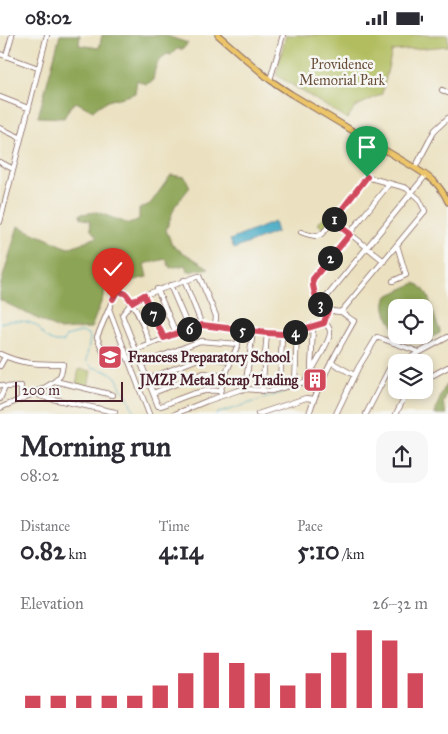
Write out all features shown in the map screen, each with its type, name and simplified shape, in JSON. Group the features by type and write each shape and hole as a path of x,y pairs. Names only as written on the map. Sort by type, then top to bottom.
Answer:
{"main road":[{"path":"218,35 270,80 426,175 440,187 448,202"}],"street":[{"path":"6,56 12,35"},
{"path":"0,222 2,204 13,169 46,35"},
{"path":"270,80 283,35"},
{"path":"0,54 38,68"},
{"path":"442,90 448,93"},
{"path":"0,97 28,108"},
{"path":"415,168 435,130 448,118"},
{"path":"0,128 21,138"},
{"path":"0,162 13,169"},
{"path":"320,305 426,175"},
{"path":"300,233 314,237 322,235 367,177 400,186 412,192 419,199 425,211 340,312"},
{"path":"309,414 323,377 354,321 340,312 328,310 320,305 314,291 313,279 389,184"},
{"path":"333,221 384,261"},
{"path":"393,281 406,275 397,245"},
{"path":"215,327 216,316 199,275 144,295 132,302 122,315 158,406 202,391 211,389 220,391"},
{"path":"184,280 202,325"},
{"path":"170,285 189,329"},
{"path":"158,289 176,333"},
{"path":"126,355 107,361 97,337 116,293 119,291 126,294 132,302 150,344"},
{"path":"144,295 164,338"},
{"path":"109,309 149,414"},
{"path":"324,323 328,310"},
{"path":"136,350 176,333 202,325 282,334 324,323"},
{"path":"175,414 245,389 271,391 305,382 328,341 330,333 328,326 324,323"},
{"path":"311,371 313,325"},
{"path":"220,397 225,375 238,344 240,330"},
{"path":"245,389 252,331"},
{"path":"295,384 297,331"},
{"path":"262,391 267,333"},
{"path":"280,388 282,334"},
{"path":"336,414 354,375 376,337 419,352"},
{"path":"416,354 448,337"},
{"path":"142,364 200,341 238,344"},
{"path":"0,354 14,361 32,365 63,365 61,374 55,381 0,408"},
{"path":"0,367 5,357"},
{"path":"148,379 203,357 232,361"},
{"path":"331,362 354,375"},
{"path":"433,375 448,367"},
{"path":"366,414 388,371"},
{"path":"153,393 204,373 225,375"},
{"path":"55,381 113,395"},
{"path":"0,399 3,386 21,386 21,399"},
{"path":"37,391 43,397 115,412"},
{"path":"258,414 298,400 314,399"},
{"path":"396,414 404,399"}],"green space":[{"path":"60,35 80,35 79,45 99,48 102,35 168,35 188,43 183,49 177,49 171,55 167,54 160,60 155,69 153,81 146,84 137,80 135,93 103,103 93,111 76,102 70,107 64,118 38,117"},
{"name":"Providence Memorial Park","path":"286,35 448,35 448,46 392,51 382,94 355,107 347,119 276,75"},
{"path":"171,175 185,177 190,187 175,206 166,230 172,244 176,248 209,268 188,272 185,265 170,268 166,259 144,264 147,277 107,287 91,328 60,330 0,300 0,287 18,226 68,248 97,237 91,230 90,221 81,218 80,214 97,212 129,224 139,219 139,209 150,204"},
{"path":"327,213 332,217 324,229 318,224"},
{"path":"415,283 425,290 429,299 388,299 388,318 385,309 387,296"},
{"path":"433,312 440,330 440,333 433,336"},
{"path":"79,369 91,371 88,387 76,385"},
{"path":"445,386 448,386 448,390 443,404 447,414 434,414 436,413 436,408"}],"water":[{"path":"274,222 277,232 234,249 230,240"}],"waterway":[{"path":"0,323 14,321 30,323 38,327 52,341 58,342 64,342 66,336 81,332 89,334 90,339 86,361 92,367 109,372 116,377 122,390 127,395 133,414"},
{"path":"216,414 309,384"}],"place":[{"name":"Francess Preparatory School","path":"110,357"},
{"name":"JMZP Metal Scrap Trading","path":"315,380"}],"route":[{"path":"113,299 119,291 124,292 132,302 144,295 164,338 202,325 282,334 324,323 328,310 320,305 314,291 313,279 350,234 333,221 367,177"}]}
